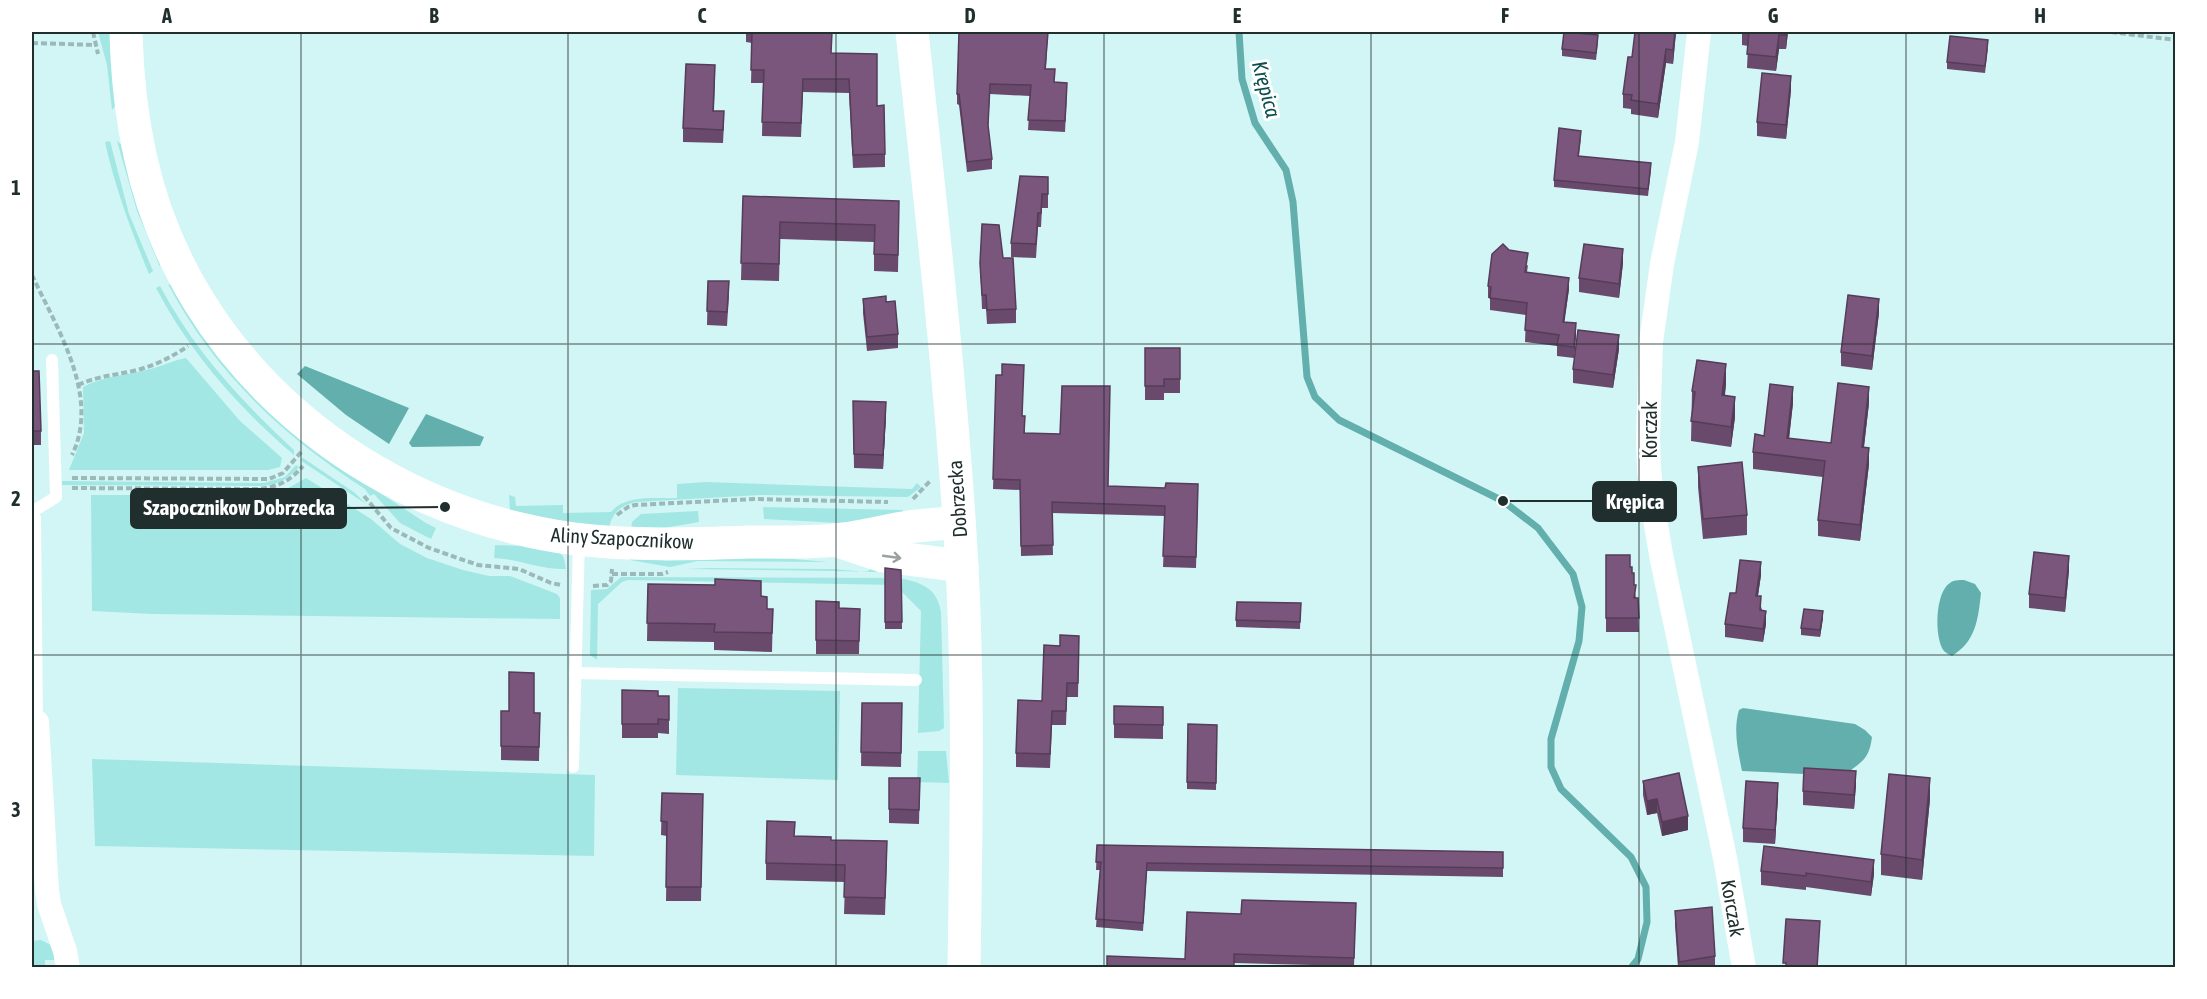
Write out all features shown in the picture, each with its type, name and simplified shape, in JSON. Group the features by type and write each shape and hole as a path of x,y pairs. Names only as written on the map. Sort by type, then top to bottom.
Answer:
{"street":[{"name":"Aliny Szapocznikow","path":"126,32 129,93 140,158 157,213 180,267 227,340 252,372 320,436 362,465 395,484 445,507 517,529 579,539 720,543 836,540 910,527 958,522"},
{"name":"Dobrzecka","path":"912,32 947,357 962,566 967,777 964,968"},
{"name":"Korczak","path":"1699,32 1686,142 1662,264 1651,342 1649,470 1662,560 1725,858 1744,968"},
{"name":"Aliny Szapocznikow","path":"836,540 883,556 962,566"},
{"path":"34,722 47,890 68,968"}],"lane":[{"path":"34,722 33,548 35,518 32,512 56,497 52,360"},
{"path":"573,767 579,539"},
{"path":"576,673 916,680"}],"path":[{"path":"2111,32 2175,40"},
{"path":"32,43 96,45"},
{"path":"78,385 94,378 153,365 166,360 188,346"},
{"path":"56,483 269,478 284,473 302,451"},
{"path":"56,483 260,489 278,486 291,479 303,466"},
{"path":"908,502 916,497 933,477"},
{"path":"612,574 614,518 622,510 635,505 754,499 891,502"}],"shaded area":[{"path":"98,32 111,32 116,105 112,110 107,65"},
{"path":"110,141 129,214 153,271 149,274 114,176 105,142"},
{"path":"117,141 124,147 161,257 160,267 137,211"},
{"path":"168,284 176,287 348,472 436,528 431,539 400,523 374,494 370,496 365,489 306,447 253,400 207,346"},
{"path":"160,286 203,353 255,413 294,450 294,455 254,418 200,357 169,312 156,288"},
{"path":"186,358 240,421 282,458 280,467 268,470 69,470 84,433 83,387 100,380"},
{"path":"305,366 409,408 389,444 346,415 297,374"},
{"path":"426,414 484,437 480,446 412,447 409,443"},
{"path":"303,458 355,493 366,504 300,460"},
{"path":"296,465 299,467 287,478 263,486 62,485 62,481 264,483 285,477"},
{"path":"306,478 371,519 400,544 427,558 489,576 510,576 557,594 560,598 560,619 153,614 92,611 91,495 276,495"},
{"path":"706,482 912,489 917,483 921,487 908,497 761,495 635,502 618,511 612,518 609,528 590,527 510,510 509,495 515,497 516,506 563,505 563,513 611,512 617,506 633,500 677,498 677,484"},
{"path":"763,507 903,510 903,519 840,523 764,519"},
{"path":"698,511 699,522 646,531 631,530 632,522 641,514"},
{"path":"495,545 531,546 557,551 562,555 566,569 494,558"},
{"path":"630,554 828,562 698,561 670,567 630,560"},
{"path":"872,568 901,572 868,572"},
{"path":"687,569 832,569 860,571"},
{"path":"621,577 898,578 920,584 936,597 941,612 944,728 939,731 918,733 921,611 895,585 628,580 622,582 598,604 597,660 590,655 591,590 607,589"},
{"path":"1964,580 1975,584 1981,593 1979,612 1971,637 1952,656 1944,651 1941,645 1938,626 1939,605 1945,588 1950,583"},
{"path":"678,688 840,691 838,780 676,775"},
{"path":"1743,708 1855,724 1872,737 1871,745 1863,760 1844,776 1742,771 1736,725 1739,710"},
{"path":"918,751 946,751 949,783 917,782"},
{"path":"92,759 595,775 594,856 95,846"},
{"path":"41,940 53,946 60,960 45,960 45,967 32,967 32,941"}],"building":[{"path":"752,32 832,32 831,53 877,54 877,106 884,105 885,154 853,155 849,79 803,79 801,123 762,122 764,70 751,70"},
{"path":"959,32 1048,32 1045,69 1055,69 1054,82 1067,83 1065,121 1028,120 1031,85 990,84 988,125 992,159 967,162 959,94 957,94"},
{"path":"1564,32 1598,35 1596,53 1562,49"},
{"path":"1635,32 1675,32 1673,50 1666,49 1658,104 1631,100 1632,95 1623,94 1628,57 1632,57"},
{"path":"1749,32 1786,32 1786,35 1779,35 1776,57 1747,54"},
{"path":"1950,36 1988,40 1985,66 1947,62"},
{"path":"686,64 715,65 713,111 724,111 723,130 683,128"},
{"path":"1762,73 1791,76 1786,125 1757,122"},
{"path":"1559,128 1581,131 1578,156 1651,163 1648,189 1554,180"},
{"path":"1020,176 1048,177 1048,194 1042,194 1041,213 1038,213 1036,244 1011,243"},
{"path":"743,196 899,201 898,255 874,254 875,225 780,222 779,264 741,263"},
{"path":"982,224 999,225 1003,258 1013,258 1016,309 987,310 986,295 982,295 980,263"},
{"path":"1503,244 1509,250 1528,253 1525,272 1569,278 1563,322 1576,323 1574,347 1557,345 1559,335 1525,330 1527,303 1490,298 1491,287 1488,286 1492,254"},
{"path":"1584,244 1623,249 1619,284 1579,278"},
{"path":"708,281 729,281 727,312 707,311"},
{"path":"1848,295 1879,299 1872,356 1841,352"},
{"path":"886,296 886,302 895,301 898,334 867,337 863,299"},
{"path":"1578,330 1619,335 1613,375 1573,369"},
{"path":"1145,348 1180,348 1180,379 1164,379 1164,386 1145,386"},
{"path":"1697,360 1726,364 1722,395 1735,397 1731,427 1691,421 1695,392 1692,391"},
{"path":"1002,364 1024,365 1022,416 1025,416 1024,433 1060,434 1062,386 1110,386 1108,486 1165,488 1166,483 1198,484 1196,557 1163,556 1165,506 1052,502 1053,545 1021,546 1020,480 993,479 996,375 1002,375"},
{"path":"32,371 39,371 41,431 32,431"},
{"path":"1838,383 1869,387 1862,447 1869,448 1860,525 1818,520 1825,461 1753,452 1755,434 1764,436 1770,384 1793,387 1787,438 1831,443"},
{"path":"853,401 886,402 883,455 854,454"},
{"path":"1742,462 1747,515 1703,519 1698,467"},
{"path":"2034,552 2069,556 2065,598 2029,594"},
{"path":"1606,555 1630,555 1630,567 1634,573 1634,585 1636,585 1634,598 1638,598 1639,618 1606,618"},
{"path":"1740,560 1761,562 1756,596 1761,596 1760,610 1766,611 1763,629 1725,624 1730,593 1736,593"},
{"path":"885,568 901,570 902,622 885,622"},
{"path":"715,579 761,581 761,596 767,597 767,609 773,609 772,633 714,632 715,624 647,623 648,584 715,585"},
{"path":"816,601 839,602 839,608 860,609 859,641 816,640"},
{"path":"1237,602 1301,603 1300,622 1236,620"},
{"path":"1804,609 1823,611 1820,630 1801,628"},
{"path":"1060,635 1079,636 1078,683 1067,683 1066,711 1052,711 1050,754 1016,753 1018,700 1042,701 1044,645 1060,646"},
{"path":"509,672 534,673 534,713 540,713 539,747 501,746 501,711 509,711"},
{"path":"622,690 658,691 658,696 669,696 669,720 658,719 658,724 622,724"},
{"path":"862,703 902,703 901,753 861,752"},
{"path":"1114,706 1163,707 1163,725 1114,724"},
{"path":"1188,724 1217,725 1216,783 1187,782"},
{"path":"1804,768 1856,771 1854,795 1803,791"},
{"path":"1679,773 1688,816 1662,822 1657,799 1647,801 1643,781"},
{"path":"1889,774 1930,778 1922,860 1881,854"},
{"path":"889,778 920,778 919,810 889,809"},
{"path":"1746,781 1778,783 1775,830 1743,828"},
{"path":"662,793 703,794 701,887 666,887 667,822 661,821"},
{"path":"767,821 795,822 794,836 831,837 831,840 887,841 885,898 844,897 845,865 766,863"},
{"path":"1097,845 1503,852 1503,868 1147,863 1143,923 1096,919 1101,862 1096,862"},
{"path":"1764,846 1874,860 1871,882 1806,873 1806,876 1761,871"},
{"path":"1242,900 1356,903 1354,958 1234,954 1234,968 1107,968 1107,956 1185,959 1187,912 1241,914"},
{"path":"1712,907 1715,956 1679,962 1675,911"},
{"path":"1786,919 1820,921 1817,968 1786,968 1786,963 1783,963"}],"waterway":[{"name":"Krępica","path":"1239,32 1242,79 1255,123 1286,170 1293,202 1307,377 1315,397 1339,420 1503,501 1538,528 1573,574 1582,607 1579,641 1551,739 1551,767 1561,789 1631,857 1646,887 1647,922 1638,959 1631,968"}],"place":[{"name":"Krępica","path":"1503,501"},
{"name":"Szapocznikow Dobrzecka","path":"445,507"}]}
